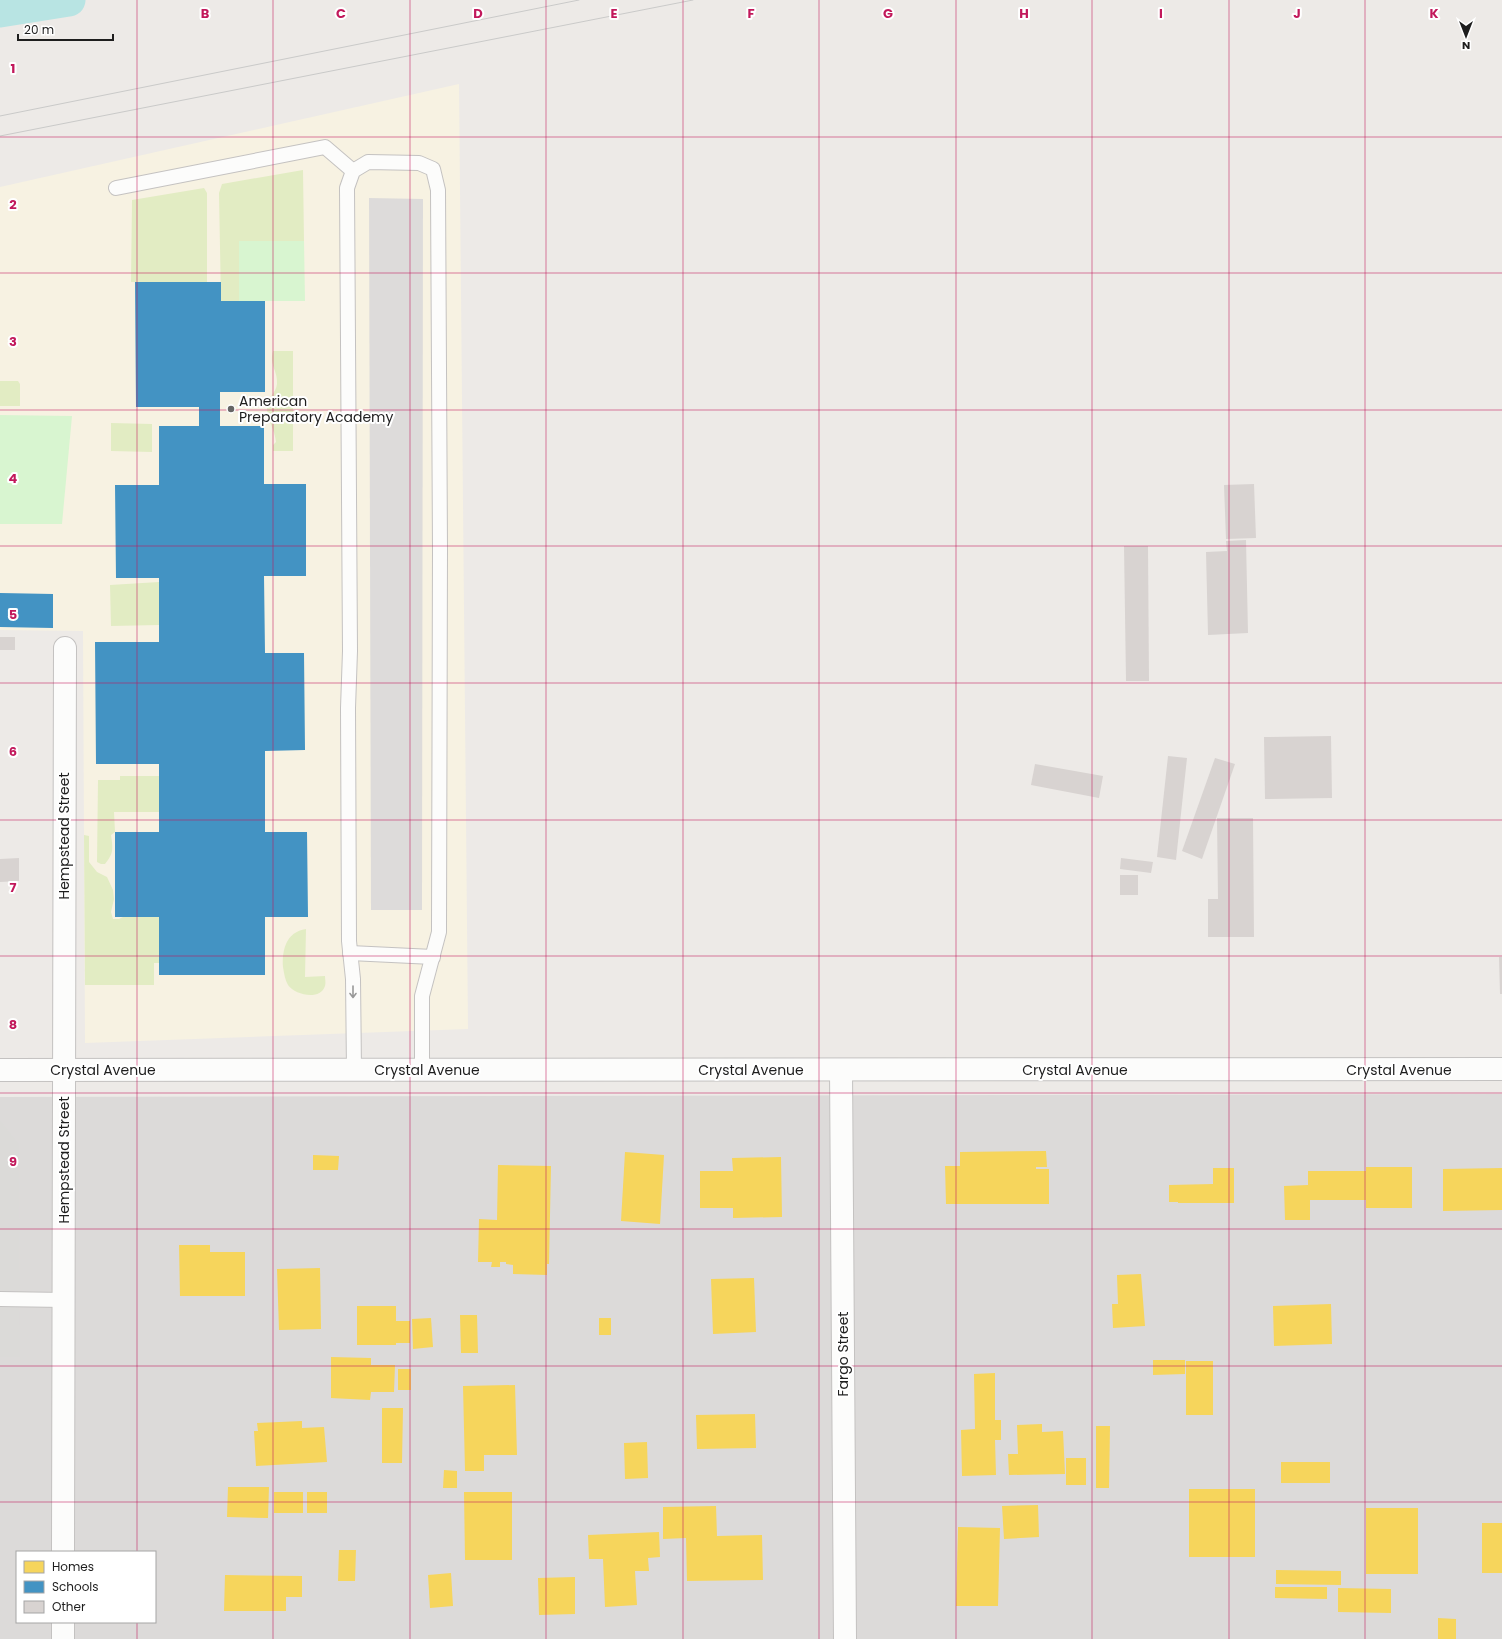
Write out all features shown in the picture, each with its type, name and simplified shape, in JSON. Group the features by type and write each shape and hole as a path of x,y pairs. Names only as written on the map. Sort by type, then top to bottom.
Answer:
{"street":[{"name":"Hempstead Street","path":"63,1551 64,648"},
{"name":"Crystal Avenue","path":"0,1070 1502,1069"},
{"name":"Fargo Street","path":"841,1070 845,1639"},
{"path":"63,1623 63,1639"}],"lane":[{"path":"116,188 325,147 353,171"},
{"path":"354,1070 353,979 349,940 348,708 350,651 347,188 353,171 368,162 419,163 433,169 438,190 440,541 439,932 422,996 422,1070"},
{"path":"350,953 433,957"},
{"path":"0,1299 64,1300"}],"shaded area":[{"name":"American Preparatory Academy","path":"459,84 468,1029 85,1043 83,631 0,630 0,187"},
{"path":"369,198 423,199 422,910 371,910"},
{"path":"1502,1094 1502,1639 0,1639 0,1097"},
{"path":"0,1121 19,1145 20,1357 0,1357"}],"green space":[{"path":"303,170 304,241 239,241 239,301 221,301 219,193 222,184"},
{"path":"204,188 207,193 207,282 131,282 132,200"},
{"path":"239,241 304,241 305,301 239,301"},
{"path":"273,351 293,351 293,451 273,451 273,445 276,442 268,415 267,406 277,384 272,361"},
{"path":"0,381 18,381 20,384 20,406 0,406"},
{"path":"0,415 72,416 62,524 0,524"},
{"path":"111,423 152,424 152,452 111,451"},
{"path":"159,582 159,625 111,626 110,585"},
{"path":"120,776 159,776 159,812 114,812 115,832 111,835 111,854 105,864 101,864 97,862 98,780 120,780"},
{"path":"84,835 89,836 89,862 97,872 107,877 113,890 114,899 111,912 113,919 123,917 159,917 159,963 154,963 154,985 85,985"},
{"path":"306,929 305,977 325,976 325,985 322,991 313,995 301,994 291,989 286,981 283,967 283,954 290,938 299,931"}],"building: Homes":[{"path":"1046,1151 1047,1167 1036,1167 1036,1169 1049,1169 1049,1204 946,1204 945,1166 960,1166 960,1152"},
{"path":"625,1152 664,1155 660,1224 621,1221"},
{"path":"313,1155 339,1156 338,1170 313,1170"},
{"path":"781,1157 782,1217 733,1218 733,1208 700,1208 700,1171 733,1171 732,1158"},
{"path":"498,1165 551,1166 549,1264 547,1264 547,1275 513,1274 513,1265 506,1264 506,1262 500,1262 500,1267 491,1267 492,1262 478,1262 479,1219 497,1220"},
{"path":"1366,1167 1412,1167 1412,1208 1366,1208 1366,1200 1310,1200 1310,1220 1285,1220 1284,1186 1308,1185 1308,1171 1366,1171"},
{"path":"1213,1168 1234,1168 1234,1203 1169,1202 1169,1185 1213,1184"},
{"path":"1502,1168 1502,1210 1443,1211 1443,1169"},
{"path":"179,1245 210,1245 210,1252 245,1252 245,1296 180,1296"},
{"path":"320,1268 321,1329 279,1330 277,1269"},
{"path":"1141,1274 1145,1326 1113,1328 1112,1304 1118,1304 1117,1275"},
{"path":"754,1278 756,1332 713,1334 711,1279"},
{"path":"1331,1304 1332,1344 1274,1346 1273,1306"},
{"path":"357,1306 396,1306 396,1321 410,1321 410,1343 396,1343 396,1345 357,1345"},
{"path":"460,1315 477,1315 478,1353 461,1353"},
{"path":"431,1318 433,1347 413,1349 412,1319"},
{"path":"599,1318 611,1318 611,1335 599,1335"},
{"path":"331,1357 371,1358 371,1365 395,1365 394,1392 371,1392 370,1400 331,1398"},
{"path":"1153,1360 1185,1360 1185,1374 1153,1375"},
{"path":"1186,1361 1213,1361 1213,1415 1186,1415"},
{"path":"398,1369 411,1369 411,1390 398,1390"},
{"path":"995,1373 995,1420 1001,1420 1001,1440 995,1440 996,1475 962,1476 961,1430 975,1429 974,1374"},
{"path":"515,1385 517,1455 484,1455 484,1471 465,1471 463,1386"},
{"path":"382,1408 403,1408 402,1463 382,1463"},
{"path":"755,1414 756,1448 697,1449 696,1415"},
{"path":"302,1421 302,1428 324,1427 327,1462 256,1466 254,1431 258,1431 257,1423"},
{"path":"1042,1424 1042,1432 1063,1431 1065,1474 1009,1475 1008,1454 1018,1454 1017,1425"},
{"path":"1096,1426 1110,1426 1109,1488 1096,1488"},
{"path":"647,1442 648,1478 625,1479 624,1443"},
{"path":"1066,1458 1086,1458 1086,1485 1066,1485"},
{"path":"1281,1462 1330,1462 1330,1483 1281,1483"},
{"path":"444,1470 457,1471 457,1488 443,1488"},
{"path":"228,1487 269,1487 268,1518 227,1517"},
{"path":"1189,1489 1255,1489 1255,1557 1189,1557"},
{"path":"274,1492 303,1492 303,1513 274,1513"},
{"path":"307,1492 327,1492 327,1513 307,1513"},
{"path":"464,1492 512,1492 512,1560 465,1560"},
{"path":"1038,1505 1039,1537 1004,1539 1002,1506"},
{"path":"716,1506 717,1536 762,1535 763,1580 687,1581 686,1538 663,1539 663,1507"},
{"path":"1366,1508 1418,1508 1418,1574 1366,1574"},
{"path":"1482,1523 1502,1523 1502,1573 1482,1573"},
{"path":"958,1527 1000,1528 998,1606 956,1606"},
{"path":"659,1532 660,1557 648,1558 649,1571 635,1571 637,1605 605,1607 603,1559 589,1559 588,1535"},
{"path":"339,1550 356,1550 355,1581 338,1581"},
{"path":"1276,1570 1341,1571 1341,1585 1276,1584"},
{"path":"451,1573 453,1606 430,1608 428,1575"},
{"path":"225,1575 302,1576 302,1597 286,1597 286,1611 224,1611"},
{"path":"575,1577 575,1614 539,1615 538,1578"},
{"path":"1275,1587 1327,1587 1327,1599 1275,1598"},
{"path":"1338,1588 1391,1589 1391,1613 1338,1612"},
{"path":"1438,1618 1456,1619 1456,1639 1438,1639"}],"building: Schools":[{"name":"American Preparatory Academy","path":"135,282 221,282 221,301 265,301 265,392 220,392 220,426 264,426 264,484 306,484 306,576 264,576 265,653 304,653 305,750 265,751 265,832 307,832 308,917 265,917 265,975 159,975 159,917 115,917 115,832 159,832 159,764 96,764 95,642 159,642 159,578 116,578 115,485 159,485 159,426 199,426 199,407 136,407"},
{"path":"0,593 53,594 53,628 0,627"}],"building: Other":[{"path":"1254,484 1256,538 1226,539 1224,485"},
{"path":"1246,540 1248,633 1208,635 1206,552 1227,551 1226,541"},
{"path":"1124,546 1148,546 1149,681 1126,681"},
{"path":"0,637 15,637 15,650 0,650"},
{"path":"1331,736 1332,798 1265,799 1264,737"},
{"path":"1168,756 1187,758 1176,860 1157,857"},
{"path":"1215,758 1235,764 1202,859 1182,851"},
{"path":"1035,764 1103,776 1099,798 1031,785"},
{"path":"1217,818 1253,818 1254,937 1208,937 1208,899 1218,899"},
{"path":"19,858 19,881 0,882 0,859"},
{"path":"1121,858 1153,862 1151,873 1120,869"},
{"path":"1120,875 1138,875 1138,895 1120,895"},
{"path":"1499,957 1502,957 1502,994 1500,994"}],"waterway":[{"path":"0,11 69,0"}],"tram line":[{"path":"0,116 579,0"},
{"path":"0,136 693,0"}],"place":[{"name":"American Preparatory Academy","path":"231,409"}]}
